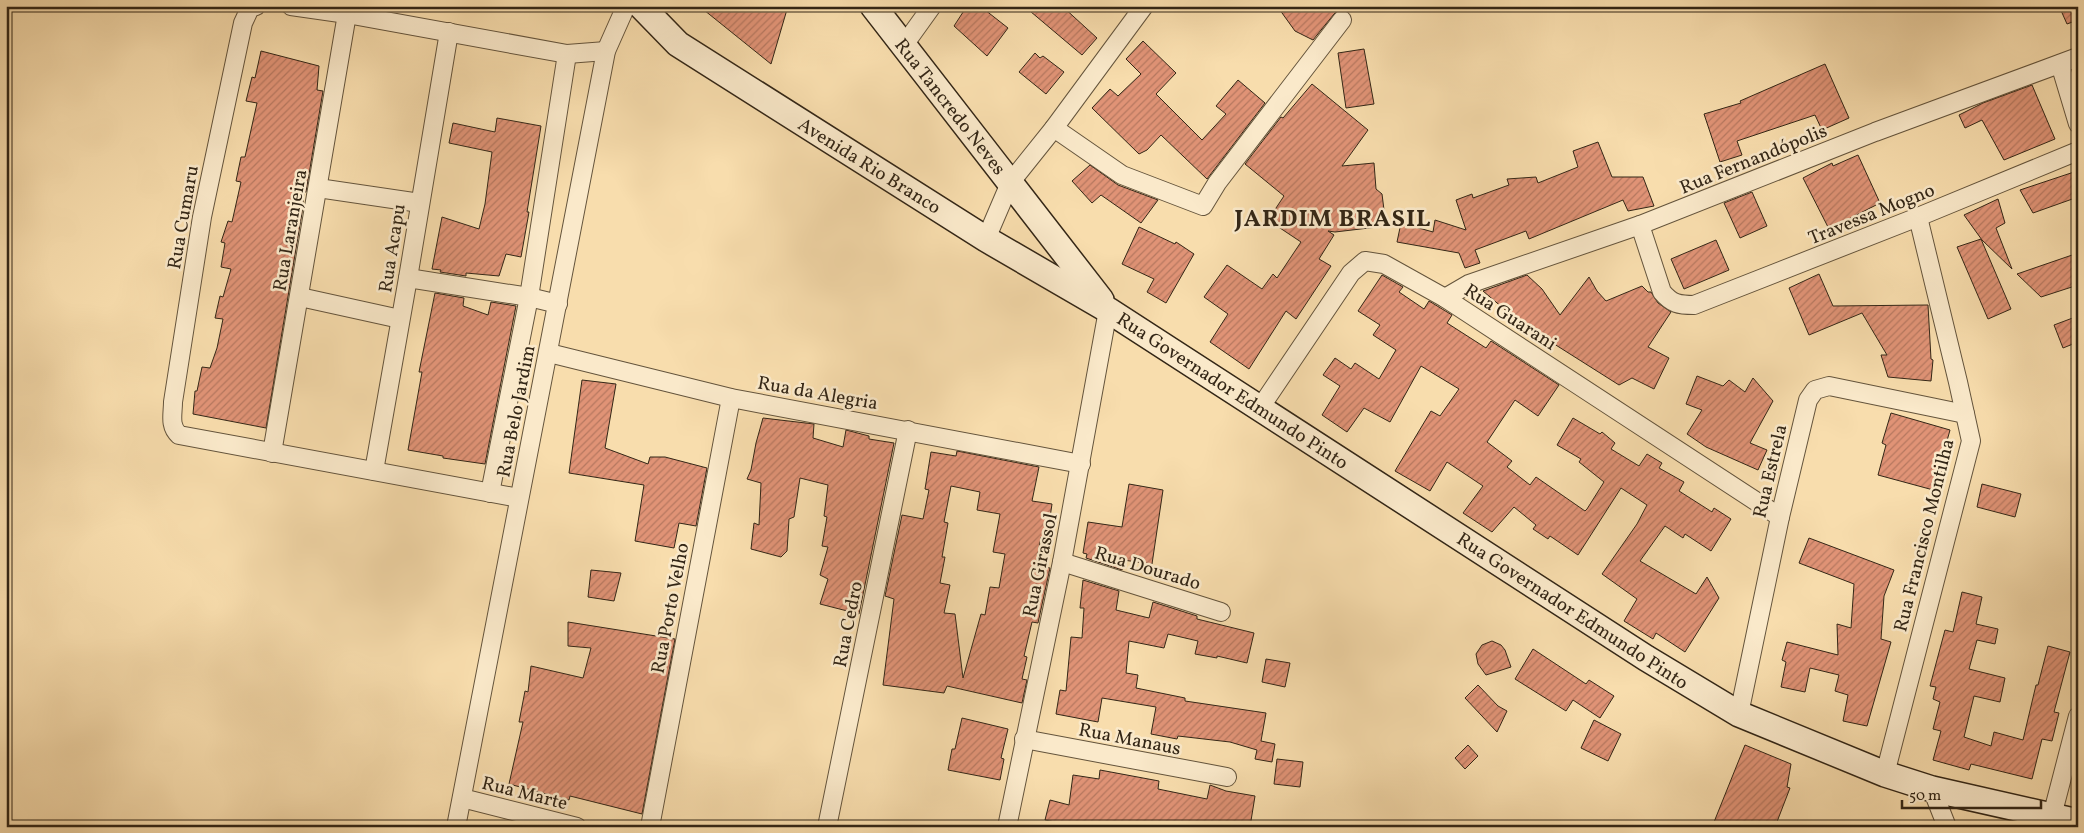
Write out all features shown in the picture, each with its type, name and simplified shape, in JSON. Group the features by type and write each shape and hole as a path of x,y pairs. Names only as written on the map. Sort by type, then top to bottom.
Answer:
{"street":[{"path":"291,6 347,14 568,54 606,51"},
{"name":"Rua Belo Jardim","path":"456,827 606,51 626,6"},
{"name":"Avenida Rio Branco","path":"641,6 678,44 986,239 1108,310"},
{"name":"Rua Tancredo Neves","path":"873,6 1108,310"},
{"path":"904,45 932,6"},
{"path":"1010,183 1054,128 1144,6"},
{"name":"Rua Cumaru","path":"253,7 243,23 200,226 173,402 172,426 179,435 272,452"},
{"name":"Rua Laranjeira","path":"272,452 347,14"},
{"path":"1054,128 1122,175 1203,206 1217,183 1342,20"},
{"name":"Rua Acapu","path":"374,471 449,32"},
{"name":"Rua Belo Jardim","path":"490,493 528,297 568,54"},
{"name":"Rua Fernandópolis","path":"1445,298 1469,284 1640,226 1875,132 2078,57"},
{"path":"2060,64 2078,124"},
{"name":"Travessa Mogno","path":"1640,226 1662,292 1669,300 1678,305 1694,305 1918,218 2078,151"},
{"name":"Rua Tancredo Neves","path":"986,239 1010,183"},
{"path":"318,188 420,203"},
{"name":"Rua Francisco Montilha","path":"1885,774 1971,441 1918,218"},
{"name":"Rua Guarani","path":"1260,408 1351,273 1365,261 1384,264 1445,298 1780,517"},
{"path":"408,278 528,297 558,304"},
{"path":"300,297 400,320"},
{"name":"Rua Governador Edmundo Pinto","path":"1108,310 1646,658 1739,714 1885,774 1932,789 2046,822 2078,822"},
{"name":"Rua Girassol","path":"1007,827 1062,562 1108,310"},
{"name":"Rua da Alegria","path":"549,352 731,398 1081,464"},
{"name":"Rua Estrela","path":"1739,714 1780,517 1808,400 1815,390 1829,386 1965,414"},
{"name":"Rua Porto Velho","path":"650,827 731,398"},
{"name":"Rua Cedro","path":"828,827 908,430"},
{"path":"272,452 519,498"},
{"name":"Rua Dourado","path":"1062,562 1220,612"},
{"path":"2046,822 2078,716"},
{"name":"Rua Manaus","path":"1024,739 1227,778"},
{"path":"1932,789 1947,827"},
{"name":"Rua Marte","path":"462,798 577,827"}],"building":[{"path":"699,6 788,6 771,64"},
{"path":"967,6 980,6 1008,28 987,56 954,26"},
{"path":"1024,6 1062,6 1097,38 1082,55"},
{"path":"1277,6 1343,6 1313,40 1295,31"},
{"path":"2059,6 2078,6 2078,20 2067,24"},
{"path":"1143,41 1176,73 1156,94 1202,140 1226,114 1216,106 1238,80 1265,103 1207,179 1161,135 1147,150 1139,154 1092,108 1110,89 1118,96 1141,74 1126,59"},
{"path":"1364,49 1374,104 1346,108 1338,53"},
{"path":"261,51 319,66 317,90 323,91 306,192 304,192 266,428 193,414 195,391 197,391 202,367 210,368 217,348 223,319 215,318 220,296 223,297 231,269 221,267 225,243 221,242 228,221 232,222 241,182 236,181 241,157 245,157 257,103 246,101 252,77 255,78"},
{"path":"1035,53 1040,58 1043,56 1064,72 1046,94 1019,72"},
{"path":"1825,64 1849,118 1822,130 1815,115 1737,141 1742,155 1720,162 1704,114 1741,103 1740,101"},
{"path":"1312,84 1368,130 1342,166 1374,163 1376,189 1382,194 1386,226 1335,232 1328,231 1334,235 1319,259 1331,266 1296,319 1286,311 1249,369 1210,342 1228,314 1204,297 1227,265 1262,289 1273,274 1277,278 1301,242 1268,220 1284,196 1245,164 1281,117 1283,118"},
{"path":"2032,85 2055,139 2004,160 1982,120 1965,128 1959,115 1983,103"},
{"path":"497,118 541,126 521,257 506,254 499,276 466,273 466,276 432,269 442,217 479,229 485,204 492,152 449,143 453,123 495,132"},
{"path":"1598,142 1612,177 1643,177 1654,206 1628,211 1623,200 1529,239 1526,231 1475,250 1480,263 1465,268 1459,253 1397,242 1401,223 1433,232 1435,220 1466,230 1456,200 1472,194 1473,198 1509,185 1507,179 1536,177 1538,183 1578,167 1573,151"},
{"path":"1858,155 1880,203 1829,229 1803,178 1832,163 1833,166"},
{"path":"1090,165 1118,185 1158,200 1141,223 1101,195 1092,203 1072,181"},
{"path":"2074,172 2078,183 2078,197 2033,213 2020,190"},
{"path":"1752,192 1767,226 1740,238 1724,203"},
{"path":"1998,199 2005,223 1996,228 2012,269 1982,240 1964,215"},
{"path":"1139,227 1175,244 1176,242 1194,254 1166,303 1147,292 1154,279 1122,264"},
{"path":"1981,239 2011,309 1988,319 1957,247"},
{"path":"1716,240 1729,270 1684,289 1671,259"},
{"path":"2078,253 2078,285 2041,297 2017,274"},
{"path":"1819,274 1833,306 1928,305 1931,359 1933,360 1931,381 1888,377 1881,355 1887,355 1862,313 1809,335 1789,288"},
{"path":"1382,275 1403,287 1399,292 1424,309 1429,301 1452,315 1447,323 1486,348 1491,341 1559,385 1538,416 1515,400 1487,442 1512,461 1507,467 1530,485 1536,477 1585,511 1587,509 1604,482 1579,462 1581,459 1557,445 1573,418 1600,434 1602,432 1615,443 1611,449 1639,466 1647,454 1662,463 1659,468 1684,482 1679,491 1712,512 1714,508 1731,519 1711,551 1685,534 1683,538 1665,526 1640,561 1696,594 1707,577 1719,598 1685,652 1656,633 1653,639 1624,621 1637,599 1602,574 1637,524 1647,505 1621,488 1578,555 1550,536 1548,539 1533,529 1536,525 1514,507 1492,532 1463,513 1483,486 1447,462 1430,491 1395,471 1431,411 1440,416 1459,389 1421,366 1390,422 1364,408 1347,432 1322,415 1340,386 1323,375 1335,358 1351,369 1355,363 1379,379 1396,350 1373,335 1380,325 1358,311"},
{"path":"1527,275 1542,289 1560,315 1589,277 1597,291 1606,301 1642,286 1648,292 1651,292 1658,303 1671,312 1648,347 1669,358 1654,389 1632,378 1619,385 1540,335 1537,337 1483,291"},
{"path":"435,293 464,298 463,306 488,315 491,302 516,306 485,464 443,458 443,456 408,450 422,372 419,372"},
{"path":"2078,316 2078,342 2063,348 2054,325"},
{"path":"1697,376 1723,386 1729,380 1745,392 1753,378 1773,401 1750,443 1767,450 1758,470 1706,447 1687,434 1702,410 1686,404"},
{"path":"582,380 616,384 605,448 648,464 650,457 665,457 707,468 696,526 679,523 674,548 635,541 644,485 569,473"},
{"path":"1891,413 1950,430 1940,466 1943,466 1937,491 1878,475 1886,445 1882,443"},
{"path":"763,418 814,424 813,438 843,447 846,430 869,436 869,439 894,443 859,614 820,604 828,579 820,575 828,547 822,546 827,517 824,516 828,485 800,478 794,517 789,519 787,551 781,557 751,549 754,523 759,525 761,483 747,479 751,470"},
{"path":"957,451 1039,467 1032,501 1052,504 1047,538 1041,537 1036,565 1050,568 1038,623 1032,622 1024,656 1027,657 1022,679 1027,680 1022,703 947,686 944,693 883,685 894,599 885,596 902,515 923,519 929,490 925,489 931,452 956,456","holes":["951,486 980,492 977,510 1000,514 993,552 1005,554 999,588 990,587 985,615 981,614 963,678 955,614 944,613 950,585 940,583 945,557 942,557 948,523 944,522"]},
{"path":"1129,484 1163,490 1152,564 1123,560 1122,570 1086,558 1087,554 1083,553 1088,522 1122,527"},
{"path":"1982,484 2021,494 2015,517 1977,507"},
{"path":"1809,538 1894,570 1884,596 1881,639 1891,642 1867,726 1843,721 1848,695 1835,691 1839,675 1810,668 1805,692 1781,687 1786,662 1782,660 1787,642 1838,655 1837,624 1851,628 1854,584 1799,563"},
{"path":"591,570 621,573 614,601 588,597"},
{"path":"1083,580 1119,591 1116,610 1149,618 1153,602 1197,616 1197,619 1254,633 1247,663 1217,656 1217,658 1195,654 1198,641 1168,634 1164,648 1129,641 1126,673 1138,675 1136,688 1185,698 1185,701 1266,713 1261,741 1275,744 1272,762 1255,759 1257,750 1230,742 1178,736 1177,739 1151,734 1156,707 1102,698 1098,722 1056,714 1060,690 1066,691 1071,637 1082,638 1084,608 1080,608"},
{"path":"1962,592 1982,597 1976,624 1998,629 1995,644 1977,640 1969,669 2005,678 2000,702 1974,696 1964,737 1991,746 1994,732 2023,740 2036,685 2038,685 2048,646 2070,652 2054,712 2059,713 2052,741 2042,739 2032,779 1971,764 1969,770 1933,760 1941,731 1933,729 1940,702 1933,699 1936,687 1930,686 1945,630 1953,632"},
{"path":"568,622 675,639 642,814 570,796 569,800 509,784 523,722 519,722 525,691 528,692 531,666 583,678 591,648 568,646"},
{"path":"1492,641 1501,645 1505,650 1511,667 1486,675 1478,664 1476,654 1482,645"},
{"path":"1533,649 1586,684 1589,680 1614,696 1600,718 1573,700 1566,711 1515,679"},
{"path":"1266,659 1290,663 1285,687 1262,682"},
{"path":"1478,685 1498,706 1507,711 1497,732 1465,698"},
{"path":"962,718 1008,729 1001,758 1004,759 1000,780 948,770 952,749 955,749"},
{"path":"1594,720 1621,734 1608,761 1581,748"},
{"path":"1468,745 1478,756 1465,769 1455,758"},
{"path":"1745,745 1791,764 1787,787 1790,788 1775,827 1712,827"},
{"path":"1277,759 1303,762 1300,787 1274,784"},
{"path":"1100,770 1159,781 1158,789 1207,799 1210,785 1226,791 1255,796 1250,827 1214,822 1213,827 1060,827 1061,823 1045,820 1050,800 1069,805 1073,775 1099,779"}],"district":[{"name":"JARDIM BRASIL","path":"1333,218"}]}
